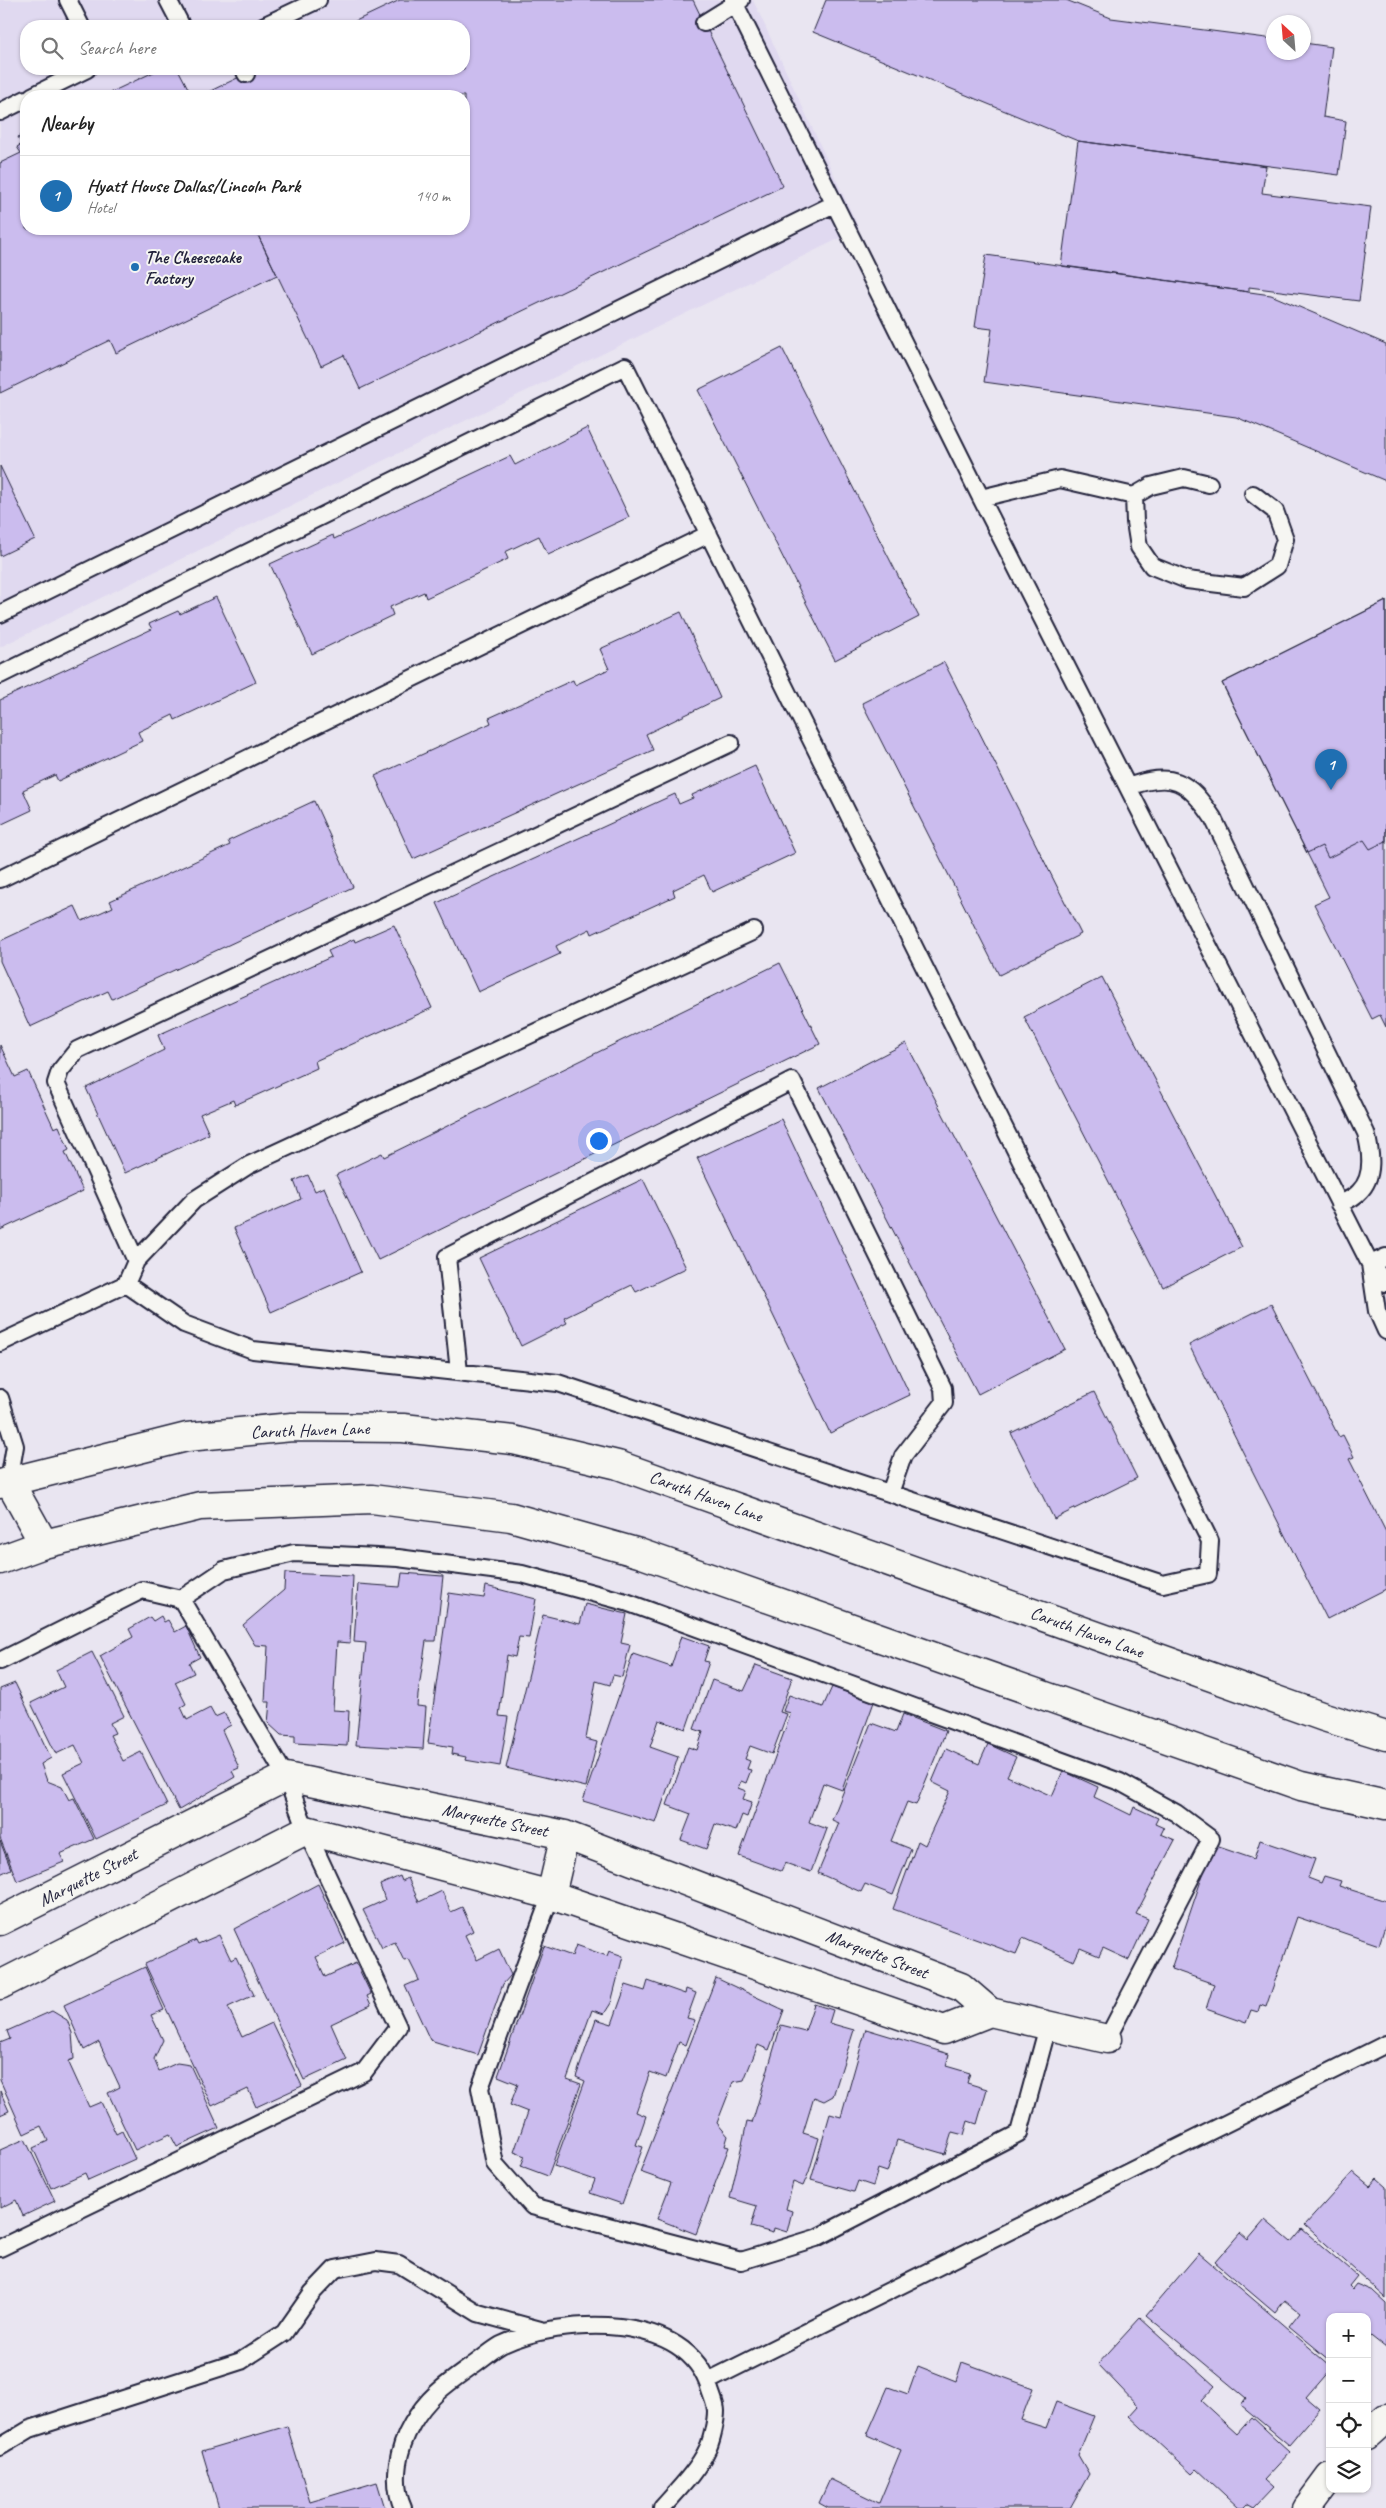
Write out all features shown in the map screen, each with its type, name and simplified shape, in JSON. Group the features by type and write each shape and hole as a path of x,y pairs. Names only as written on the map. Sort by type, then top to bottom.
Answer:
{"main road":[{"name":"Caruth Haven Lane","path":"3,1481 187,1437 292,1427 402,1428 512,1440 618,1465 1324,1717 1386,1736"},
{"path":"3,1481 44,1544"},
{"path":"0,1560 44,1544 200,1506 372,1499 511,1517 639,1553 1301,1786 1386,1805"},
{"name":"Marquette Street","path":"0,1921 286,1777 565,1835 961,1987 990,2012 1106,2038"},
{"path":"0,1985 306,1830 551,1895 944,2030 990,2012"},
{"path":"551,1895 565,1835"},
{"path":"1371,2431 1386,2418"},
{"path":"1307,2508 1326,2482"}],"lane":[{"path":"68,0 78,20"},
{"path":"168,0 178,20"},
{"path":"276,20 318,0"},
{"path":"704,22 737,1 834,204 981,498 1339,1204 1370,1264 1386,1283"},
{"path":"44,90 75,75"},
{"path":"0,112 20,102"},
{"path":"0,614 834,204"},
{"path":"0,675 625,366 1210,1541 1208,1574 1163,1584 558,1383 253,1350 184,1324 126,1284"},
{"path":"981,498 1060,479 1134,496 1151,486 1184,478 1209,484"},
{"path":"1134,496 1135,522 1139,547 1152,566 1187,580 1244,587 1277,566 1285,539 1276,511 1253,494"},
{"path":"0,879 709,534"},
{"path":"136,1261 56,1084 60,1071 77,1050 731,743"},
{"path":"1128,787 1144,781 1161,780 1182,783 1197,795 1213,818 1366,1133 1371,1163 1365,1185 1359,1194 1339,1204"},
{"path":"0,1343 126,1284 136,1261 194,1200 249,1165 754,931"},
{"path":"459,1372 447,1256 792,1081 943,1388 944,1403 903,1456 890,1493"},
{"path":"1370,1264 1386,1257"},
{"path":"1370,1264 1376,1311 1386,1332"},
{"path":"0,1398 15,1446 3,1481"},
{"path":"181,1599 224,1570 294,1553 398,1558 522,1574 626,1602 1120,1782 1176,1812 1211,1839 1106,2038"},
{"path":"0,1661 142,1590 181,1599 286,1777 306,1830 398,2026 364,2072 0,2248"},
{"path":"551,1895 480,2088 495,2164 532,2206 741,2262 816,2238 1019,2132 1048,2026"},
{"path":"708,2380 1386,2044"},
{"path":"0,2447 30,2429 241,2361 284,2333 312,2293 336,2269 368,2262 376,2261 399,2264 478,2313 544,2331"},
{"path":"403,2508 396,2469 404,2437 419,2412 441,2386 501,2346 544,2331 583,2325 619,2326 658,2336 688,2352 708,2380 716,2411 708,2448 684,2483 662,2508"}],"shaded area":[{"path":"0,0 753,0 859,229 0,647"}],"building":[{"path":"400,0 693,0 783,186 360,389 344,355 321,366 258,235 470,235 470,90 212,90 244,75 470,75 470,20 358,20"},
{"path":"826,0 1066,0 1111,18 1266,38 1266,60 1311,60 1311,44 1332,47 1323,117 1346,121 1339,175 1078,141 813,32"},
{"path":"147,75 181,75 189,90 116,90"},
{"path":"1078,141 1266,166 1262,193 1371,207 1359,301 1249,287 1249,292 1061,266"},
{"path":"20,153 20,235 258,235 277,275 116,353 110,340 0,393 0,163"},
{"path":"986,255 1271,295 1386,344 1386,481 1236,417 984,382 992,329 975,327"},
{"path":"782,348 919,617 835,660 698,390"},
{"path":"587,428 629,517 548,555 539,536 505,552 508,559 426,598 424,592 390,607 393,615 312,654 270,564 333,535 334,539 510,456 515,465"},
{"path":"0,466 35,539 0,556"},
{"path":"216,597 256,682 175,720 173,715 138,732 142,741 58,781 55,775 23,790 32,810 0,825 0,700 152,629 149,624 178,611 180,614"},
{"path":"1386,601 1386,1027 1380,1015 1372,1019 1314,904 1329,897 1222,683"},
{"path":"1386,601 1386,841 1370,849 1364,840 1328,858 1322,846 1307,853 1222,683"},
{"path":"681,612 720,698 646,734 653,750 413,859 375,776 491,723 489,718 573,680 575,685 609,669 600,649"},
{"path":"944,662 1081,934 999,975 862,703"},
{"path":"755,766 795,853 712,892 704,875 673,890 675,896 592,934 590,929 556,946 560,954 478,992 437,903 675,794 679,804 693,798 692,795"},
{"path":"314,801 353,887 112,999 108,991 30,1027 0,961 0,941 75,906 82,921 113,907 110,901 230,845 228,841"},
{"path":"394,925 432,1008 315,1061 317,1068 235,1105 233,1100 200,1114 209,1134 125,1173 86,1088 164,1050 158,1035 331,957 328,951 354,939 355,942"},
{"path":"780,963 820,1044 378,1260 336,1175 382,1153 384,1157"},
{"path":"1102,977 1242,1247 1163,1287 1024,1017"},
{"path":"906,1043 1065,1349 978,1394 819,1088"},
{"path":"0,1045 15,1077 28,1071 54,1128 59,1126 69,1150 65,1152 83,1191 0,1230"},
{"path":"781,1119 910,1395 830,1433 697,1158"},
{"path":"308,1175 315,1191 324,1187 361,1272 271,1312 234,1228 301,1199 294,1181"},
{"path":"643,1179 686,1268 636,1292 632,1285 564,1318 567,1323 521,1346 479,1258"},
{"path":"1271,1304 1339,1437 1343,1435 1354,1457 1349,1459 1386,1532 1386,1589 1327,1619 1189,1345"},
{"path":"1094,1392 1137,1478 1054,1519 1011,1433"},
{"path":"285,1573 353,1576 350,1643 337,1642 333,1710 349,1711 347,1746 295,1743 295,1736 281,1735 268,1723 270,1702 265,1702 268,1646 255,1645 243,1625 284,1590"},
{"path":"402,1573 443,1576 436,1641 426,1641 418,1695 417,1706 426,1707 423,1749 356,1745 366,1643 354,1642 358,1584 400,1587"},
{"path":"486,1586 536,1599 529,1638 519,1637 515,1657 507,1655 499,1716 508,1717 500,1766 465,1760 466,1757 452,1754 453,1747 428,1743 449,1593 484,1598"},
{"path":"585,1604 627,1614 621,1643 630,1645 622,1677 613,1675 610,1685 596,1681 586,1739 597,1742 586,1787 506,1768 543,1615 580,1624"},
{"path":"161,1616 164,1622 168,1620 175,1632 186,1626 200,1657 189,1663 194,1673 175,1682 186,1704 181,1707 187,1720 210,1708 215,1717 224,1713 231,1725 222,1730 239,1768 232,1771 235,1777 179,1810 100,1656 133,1637 129,1629 150,1617 153,1621"},
{"path":"681,1636 709,1646 704,1661 709,1662 686,1729 659,1720 650,1747 678,1757 656,1823 583,1801 633,1654 671,1667"},
{"path":"92,1652 124,1716 110,1723 115,1733 110,1735 123,1761 141,1752 167,1805 96,1839 63,1773 84,1763 75,1745 56,1754 31,1703 64,1687 56,1670"},
{"path":"756,1665 792,1678 780,1712 787,1714 772,1754 750,1746 745,1759 750,1761 747,1769 751,1770 746,1783 741,1781 738,1788 746,1791 743,1799 752,1802 747,1817 742,1815 736,1831 715,1824 706,1849 681,1840 691,1814 667,1805 688,1747 697,1750 703,1732 694,1729 712,1680 744,1691"},
{"path":"15,1683 51,1758 41,1764 47,1781 62,1787 69,1800 74,1798 94,1839 60,1854 64,1862 17,1881 0,1838 0,1689"},
{"path":"832,1687 874,1702 842,1790 823,1783 809,1822 827,1829 811,1872 785,1863 781,1871 739,1856 791,1713 783,1711 789,1695 823,1707"},
{"path":"903,1714 946,1731 916,1805 907,1802 891,1841 911,1849 893,1895 865,1884 861,1892 818,1873 839,1823 832,1820 871,1723 896,1732"},
{"path":"988,1744 1016,1757 1007,1776 1052,1796 1063,1771 1098,1787 1094,1797 1131,1815 1134,1807 1158,1818 1155,1824 1164,1828 1161,1834 1175,1840 1136,1914 1148,1919 1129,1960 1103,1948 1099,1956 1080,1948 1074,1961 1023,1938 1016,1954 893,1909 918,1841 925,1845 950,1791 932,1782 946,1749 979,1764"},
{"path":"1260,1840 1315,1859 1308,1878 1321,1883 1324,1876 1341,1881 1339,1886 1386,1901 1386,1923 1379,1945 1297,1917 1266,2007 1260,2005 1258,2012 1251,2010 1246,2023 1206,2009 1214,1984 1171,1969 1213,1845 1254,1859"},
{"path":"0,1841 11,1869 0,1874"},
{"path":"400,1876 402,1881 408,1878 419,1902 442,1891 451,1912 462,1907 473,1931 465,1935 477,1960 499,1949 511,1975 503,1984 478,2055 430,2040 405,1986 419,1980 409,1960 404,1961 395,1942 382,1948 363,1910 385,1900 380,1885"},
{"path":"318,1884 345,1943 316,1957 325,1977 356,1963 371,1994 367,1996 371,2005 331,2024 347,2060 304,2080 234,1929"},
{"path":"219,1935 231,1960 236,1957 254,1995 228,2007 242,2037 272,2023 302,2086 256,2107 248,2089 212,2106 145,1964 196,1940 198,1944"},
{"path":"576,1945 607,1956 609,1951 623,1956 611,2003 604,2014 592,2010 567,2079 581,2084 548,2176 521,2166 525,2156 514,2152 528,2112 510,2105 518,2084 498,2076 544,1946 572,1956"},
{"path":"145,1967 164,2010 151,2015 163,2040 154,2059 159,2071 177,2063 190,2065 219,2128 177,2147 170,2134 135,2150 108,2093 120,2087 99,2042 84,2050 64,2005"},
{"path":"716,1978 784,2010 769,2050 758,2045 744,2080 733,2082 717,2123 728,2136 725,2146 729,2147 696,2234 657,2219 671,2183 640,2172"},
{"path":"648,1981 685,1994 686,1989 696,1993 687,2018 695,2020 686,2045 679,2042 666,2078 650,2072 636,2112 646,2116 636,2145 643,2147 622,2204 590,2193 595,2180 554,2166 585,2081 576,2077 596,2019 612,2024 626,1985 645,1991"},
{"path":"814,2004 833,2010 829,2023 854,2030 833,2096 824,2101 814,2097 803,2133 819,2138 803,2186 793,2182 786,2209 792,2211 787,2232 774,2228 773,2233 751,2227 757,2206 730,2198 747,2122 752,2123 781,2025 805,2031"},
{"path":"52,2011 67,2020 72,2033 74,2059 68,2061 89,2107 101,2102 116,2134 122,2131 135,2159 88,2180 85,2173 51,2188 33,2148 48,2141 41,2126 24,2134 0,2080 0,2043 10,2039 7,2031"},
{"path":"866,2029 949,2054 946,2066 970,2073 967,2083 987,2089 977,2124 968,2121 964,2135 952,2132 945,2154 897,2140 887,2172 878,2169 873,2186 858,2181 854,2192 811,2180 830,2114 841,2117"},
{"path":"0,2091 9,2111 0,2115"},
{"path":"25,2139 55,2201 23,2216 16,2200 0,2208 0,2150"},
{"path":"1353,2172 1370,2186 1377,2178 1386,2186 1386,2298 1305,2225"},
{"path":"1265,2220 1291,2242 1302,2229 1357,2276 1349,2286 1352,2289 1356,2284 1373,2291 1386,2303 1386,2348 1371,2336 1371,2313 1326,2313 1326,2357 1289,2326 1300,2312 1285,2300 1275,2313 1215,2262 1240,2233 1248,2240"},
{"path":"1199,2253 1326,2362 1326,2374 1306,2397 1320,2409 1289,2445 1241,2405 1246,2398 1146,2315"},
{"path":"1140,2318 1215,2386 1201,2401 1237,2434 1252,2417 1290,2452 1264,2480 1273,2488 1254,2508 1247,2504 1243,2508 1239,2508 1197,2469 1192,2474 1129,2416 1138,2406 1098,2364"},
{"path":"962,2362 1033,2388 1021,2420 1046,2428 1056,2402 1094,2416 1078,2455 1089,2474 1070,2508 828,2508 819,2503 830,2479 879,2503 901,2450 867,2435 888,2387 908,2394 918,2366 956,2381"},
{"path":"287,2426 310,2502 377,2482 385,2508 219,2508 202,2451"}],"place":[{"name":"The Cheesecake Factory","path":"135,267"},
{"name":"Hyatt House Dallas/Lincoln Park","path":"1331,790"}]}
